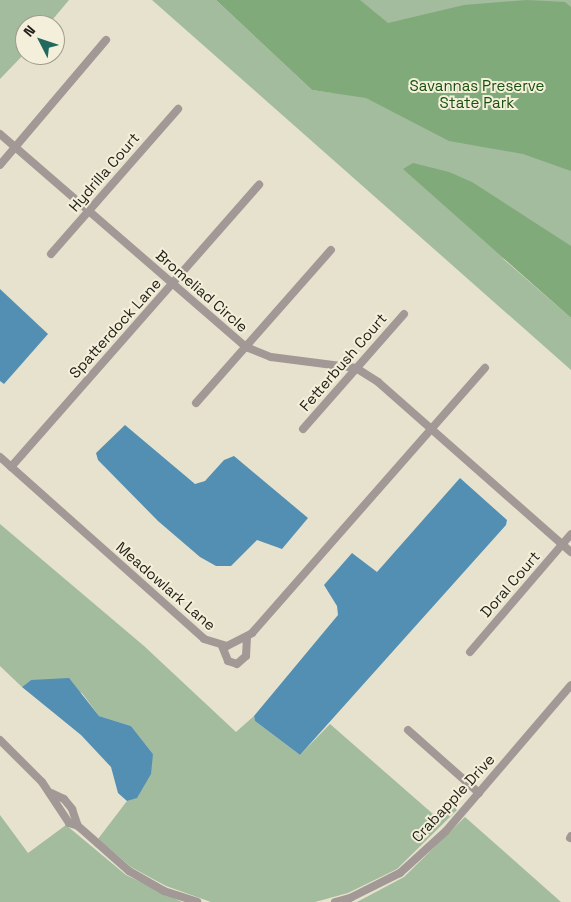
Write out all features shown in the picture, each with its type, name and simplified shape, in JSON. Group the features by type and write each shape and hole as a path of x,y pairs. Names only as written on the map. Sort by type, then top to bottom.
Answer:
{"street":[{"path":"0,165 106,40"},
{"name":"Hydrilla Court","path":"51,254 178,109"},
{"name":"Bromeliad Circle","path":"0,134 246,347 271,357 356,368 378,382 433,428 571,552"},
{"name":"Spatterdock Lane","path":"11,467 259,186"},
{"path":"196,403 331,250"},
{"name":"Fetterbush Court","path":"303,429 404,314"},
{"path":"222,646 228,661 237,664 246,656 247,638 485,368"},
{"name":"Meadowlark Lane","path":"0,457 204,639 222,646 247,638"},
{"name":"Doral Court","path":"470,652 571,534"},
{"name":"Crabapple Drive","path":"335,902 351,900 400,873 446,831 571,685"},
{"path":"408,730 479,793"},
{"path":"0,740 51,792 54,803 64,816 129,871 164,891 197,902"}],"green space":[{"path":"0,0 69,0 56,15 15,15 15,63 0,79"},
{"name":"Savannas Preserve State Park","path":"152,0 216,0 312,90 334,93 229,0 571,0 571,301 501,257 571,318 571,370"},
{"name":"Savannas Preserve State Park","path":"216,0 360,0 388,23 464,5 527,0 565,2 571,7 571,171 523,154 449,141 366,98 312,90"},
{"path":"413,163 449,172 472,182 571,246 571,318 403,169"},
{"path":"0,524 144,646 236,732 254,716 255,721 300,755 330,724 441,821 455,807 457,810 397,869 348,893 315,902 211,902 166,886 131,867 98,839 127,801 137,797 153,754 131,726 99,716 82,693 31,680 22,687 0,666"},
{"path":"0,815 28,853 66,825 126,875 182,902 0,902"},
{"path":"465,817 561,902 357,902 404,877"}],"water":[{"path":"0,289 48,334 4,384 0,381"},
{"path":"125,425 195,484 205,481 224,460 234,456 308,518 282,549 257,540 231,566 216,566 200,557 158,521 98,460 96,453"},
{"path":"460,478 507,520 506,525 300,755 255,721 254,716 338,615 337,606 324,585 352,553 377,572"},
{"path":"69,678 99,716 131,726 153,754 151,774 137,798 127,801 118,793 111,767 81,735 22,687 31,680"}]}
